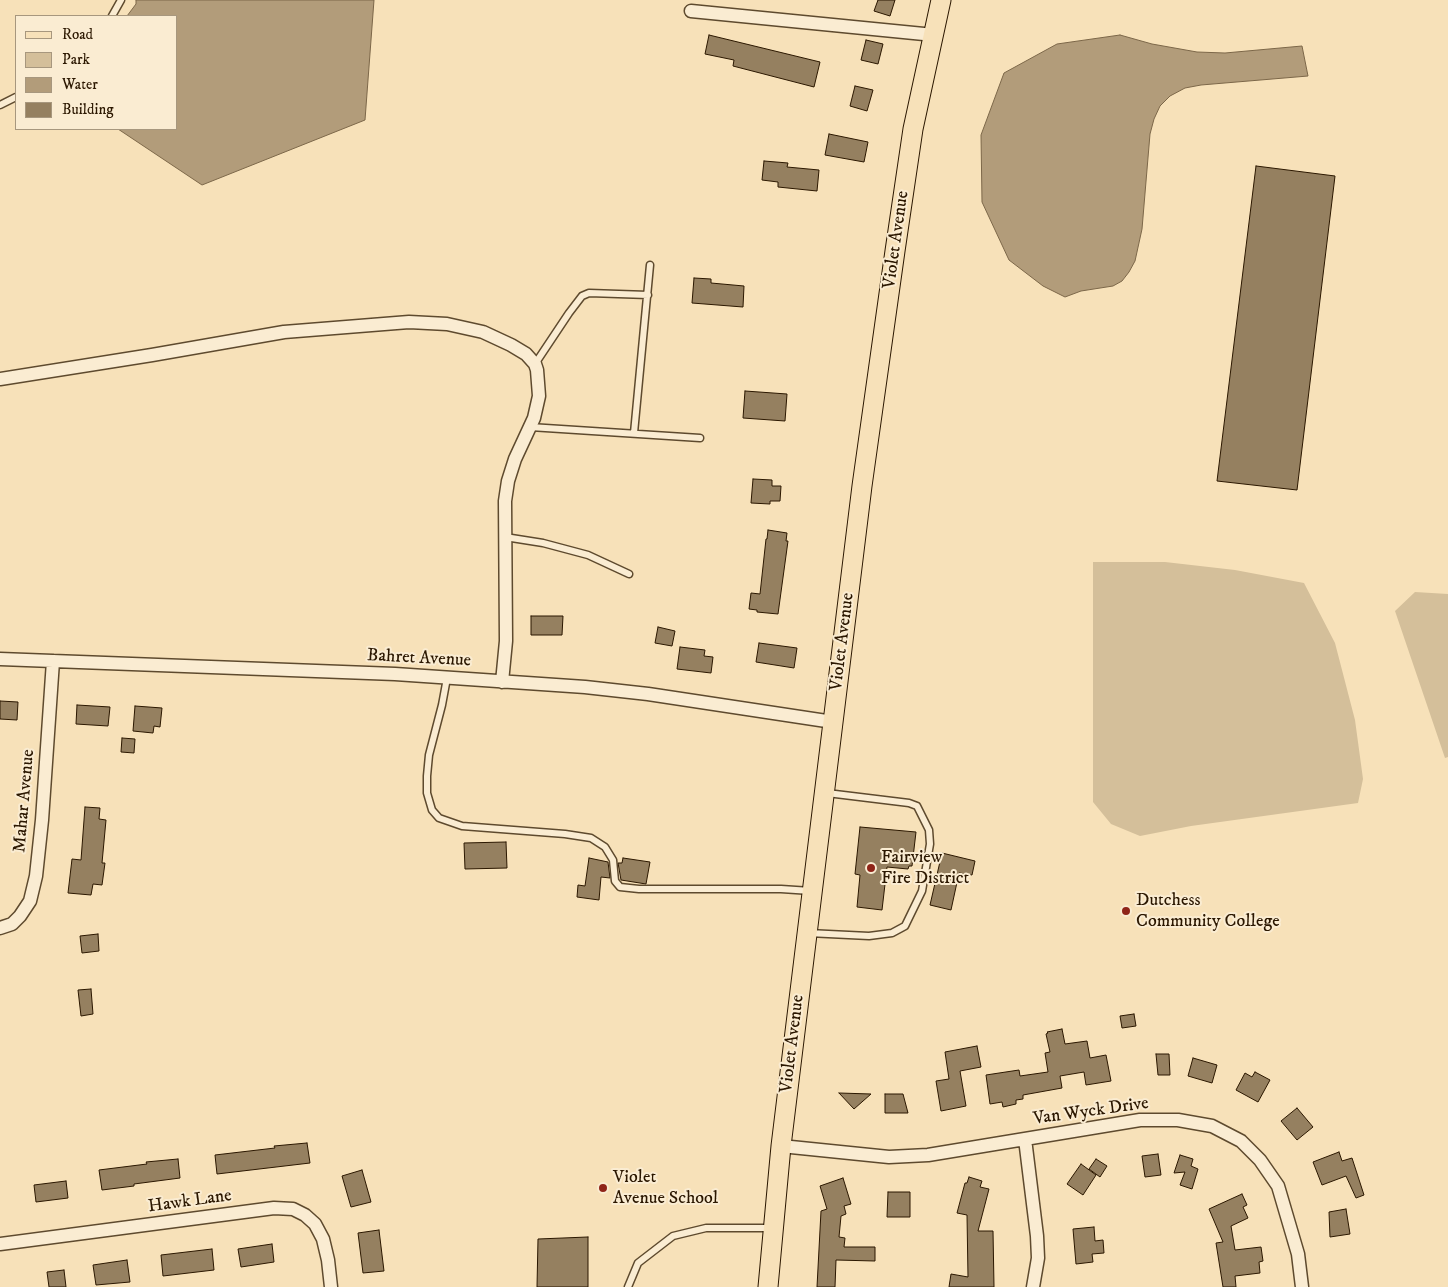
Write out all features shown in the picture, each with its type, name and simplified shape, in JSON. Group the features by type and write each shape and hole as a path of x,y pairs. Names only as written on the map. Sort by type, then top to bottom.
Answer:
{"main road":[{"name":"Violet Avenue","path":"768,1287 781,1146 861,495 894,252 913,130 941,0"}],"street":[{"path":"691,11 934,35"},
{"path":"0,379 152,356 284,332 409,322 447,324 483,332 526,354 535,364 537,370 538,396 534,418 508,481 505,501 506,640 502,682"},
{"name":"Bahret Avenue","path":"0,659 395,674 585,687 648,694 833,722"},
{"name":"Mahar Avenue","path":"0,928 12,924 20,916 30,901 36,876 42,820 53,661"},
{"name":"Van Wyck Drive","path":"781,1146 889,1157 928,1155 1140,1120 1178,1120 1212,1126 1241,1141 1260,1160 1278,1186 1298,1254 1302,1287"},
{"path":"1025,1139 1037,1236 1038,1258 1033,1287"},
{"name":"Hawk Lane","path":"0,1244 274,1208 293,1209 305,1215 315,1224 328,1260 331,1287"}],"lane":[{"path":"113,15 121,0"},
{"path":"0,105 15,98"},
{"path":"634,433 650,265"},
{"path":"535,364 582,296 589,293 648,294"},
{"path":"530,427 700,438"},
{"path":"505,537 543,543 588,555 629,574"},
{"path":"447,678 429,756 426,793 432,810 439,818 462,826 565,834 591,838 605,847 613,860 615,881 620,887 639,889 781,889 812,891"},
{"path":"807,933 869,936 892,933 905,926 922,891 930,844 929,830 917,806 909,803 824,792"},
{"path":"628,1287 638,1263 673,1236 706,1228 773,1228"}],"green space":[{"path":"1093,562 1165,562 1235,570 1304,583 1335,643 1355,720 1363,779 1358,803 1191,826 1140,836 1111,824 1093,802"},
{"path":"1415,592 1448,594 1448,757 1445,758 1395,611"}],"water":[{"path":"136,0 374,0 365,120 202,185 120,130 178,130 178,15 128,15 136,4"},
{"path":"1120,35 1152,44 1197,52 1225,53 1302,46 1308,76 1201,85 1185,88 1170,96 1160,106 1150,134 1142,229 1135,261 1122,281 1113,286 1081,291 1065,297 1043,286 1009,260 982,202 981,135 1004,73 1057,44"}],"building":[{"path":"878,0 895,0 890,16 874,11"},
{"path":"709,35 820,62 814,87 733,66 734,60 705,54"},
{"path":"866,40 883,44 878,64 861,60"},
{"path":"855,86 873,90 867,111 850,106"},
{"path":"829,134 868,142 864,162 825,155"},
{"path":"764,161 788,163 787,167 819,170 817,191 778,187 778,182 762,180"},
{"path":"1256,166 1335,176 1297,490 1217,481"},
{"path":"694,278 711,279 711,283 744,286 743,307 692,303"},
{"path":"745,391 787,394 785,421 743,418"},
{"path":"753,479 772,480 772,486 781,486 780,501 770,501 770,504 751,503"},
{"path":"768,530 787,533 786,541 788,541 778,614 757,612 757,610 749,609 751,593 760,594"},
{"path":"531,616 563,616 562,635 531,635"},
{"path":"658,627 675,631 672,646 655,643"},
{"path":"759,643 797,648 794,668 756,662"},
{"path":"680,647 705,650 704,656 713,657 711,673 677,669"},
{"path":"0,701 18,702 17,720 0,719"},
{"path":"77,705 110,707 108,726 76,724"},
{"path":"135,706 162,708 160,727 154,726 153,733 133,731"},
{"path":"122,738 135,739 134,753 121,752"},
{"path":"85,807 100,808 99,819 106,820 102,863 105,863 102,885 93,884 91,895 68,893 72,859 81,860"},
{"name":"Fairview Fire District","path":"860,827 916,832 912,866 909,866 908,869 887,867 882,910 857,907 860,875 855,874"},
{"path":"506,842 507,868 465,869 464,843"},
{"path":"942,853 975,861 972,875 959,873 951,910 930,905"},
{"path":"589,858 608,862 610,878 601,877 599,900 577,897 578,885 585,886"},
{"path":"623,858 650,862 646,884 621,880 618,863 622,863"},
{"path":"98,934 99,951 82,953 80,936"},
{"path":"91,989 93,1014 81,1016 78,990"},
{"path":"1134,1014 1136,1026 1122,1028 1120,1016"},
{"path":"1062,1029 1065,1044 1087,1041 1090,1058 1106,1055 1111,1081 1086,1085 1084,1072 1060,1076 1062,1088 1023,1095 1023,1099 1016,1100 1016,1104 1003,1107 1002,1102 990,1104 986,1075 1019,1070 1020,1076 1048,1072 1045,1053 1050,1052 1046,1034 1047,1032"},
{"path":"977,1046 981,1067 960,1071 966,1106 941,1111 936,1081 949,1079 945,1052"},
{"path":"1156,1054 1169,1054 1170,1075 1158,1075"},
{"path":"1193,1058 1217,1065 1212,1083 1188,1076"},
{"path":"1255,1072 1270,1080 1258,1102 1236,1090 1245,1073 1252,1077"},
{"path":"839,1093 871,1094 854,1109"},
{"path":"885,1094 903,1094 908,1113 885,1113"},
{"path":"1297,1108 1313,1127 1297,1140 1281,1121"},
{"path":"307,1143 310,1163 217,1174 215,1155"},
{"path":"1339,1152 1342,1161 1352,1158 1364,1195 1356,1198 1346,1176 1322,1185 1313,1162"},
{"path":"1158,1154 1161,1175 1145,1177 1142,1156"},
{"path":"1180,1155 1193,1159 1191,1166 1198,1169 1192,1189 1180,1185 1185,1172 1174,1173"},
{"path":"178,1159 180,1178 102,1190 99,1170"},
{"path":"1096,1159 1107,1166 1100,1177 1089,1169"},
{"path":"1081,1164 1096,1175 1083,1195 1067,1184"},
{"path":"362,1170 371,1202 351,1207 342,1176"},
{"path":"969,1177 982,1181 980,1187 989,1189 978,1231 993,1231 994,1287 949,1287 951,1274 968,1277 967,1215 957,1213 965,1183 967,1183"},
{"path":"843,1178 851,1204 844,1206 846,1214 841,1216 839,1237 845,1238 844,1247 875,1247 875,1261 836,1260 835,1287 817,1287 821,1211 827,1209 820,1186"},
{"path":"66,1181 68,1198 36,1202 34,1185"},
{"path":"888,1192 910,1192 910,1217 887,1217"},
{"path":"1242,1194 1247,1205 1243,1207 1248,1218 1231,1226 1235,1250 1261,1247 1263,1261 1259,1262 1260,1273 1235,1276 1236,1287 1223,1287 1216,1243 1223,1242 1209,1209"},
{"path":"1346,1209 1350,1234 1330,1237 1329,1212"},
{"path":"1094,1227 1095,1241 1103,1240 1104,1253 1092,1254 1093,1262 1076,1264 1073,1229"},
{"path":"379,1230 384,1271 363,1273 358,1233"},
{"name":"Violet Avenue School","path":"588,1237 588,1287 537,1287 538,1239"},
{"path":"272,1244 274,1262 241,1267 238,1249"},
{"path":"212,1249 214,1270 163,1276 161,1255"},
{"path":"127,1260 130,1282 96,1285 93,1265"},
{"path":"64,1270 66,1287 49,1287 47,1272"}],"place":[{"name":"Fairview Fire District","path":"871,868"},
{"name":"Dutchess Community College","path":"1126,911"},
{"name":"Violet Avenue School","path":"603,1188"}]}
